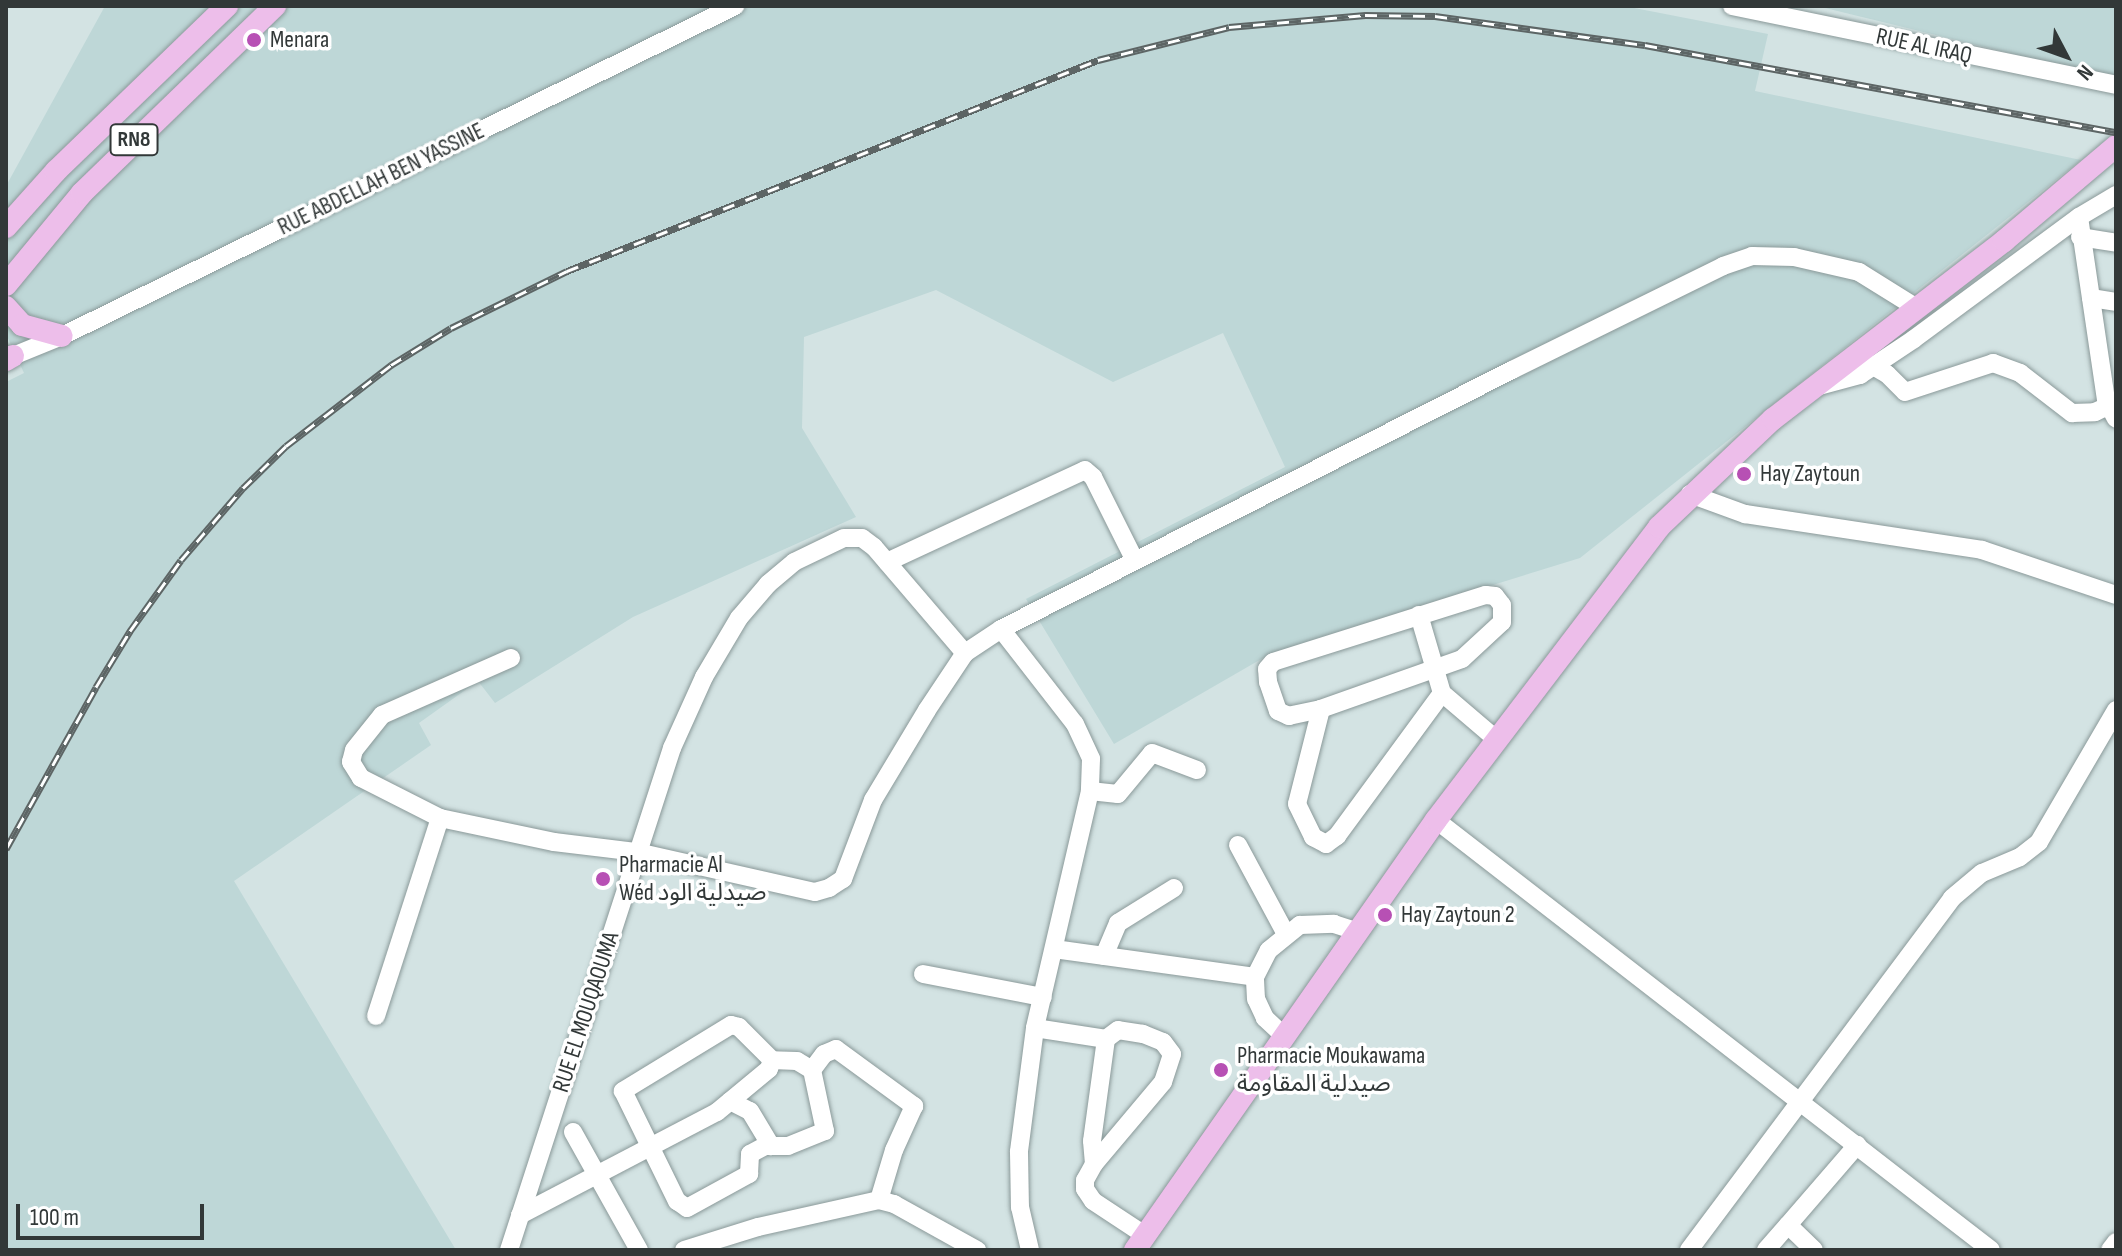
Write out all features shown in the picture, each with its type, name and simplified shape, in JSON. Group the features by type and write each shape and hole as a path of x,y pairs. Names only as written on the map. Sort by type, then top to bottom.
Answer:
{"main road":[{"name":"RN8","path":"7,224 56,171 227,6"},
{"name":"RN8","path":"6,285 82,193 275,6"},
{"path":"1140,1243 1355,931 1436,820 1625,569 1690,494 1812,388 2004,241 2109,152"},
{"path":"6,307 22,325 62,336"}],"street":[{"name":"RUE ABDELLAH BEN YASSINE","path":"12,353 62,336 735,6"},
{"name":"RUE AL IRAQ","path":"1732,6 2116,85"},
{"path":"1812,388 1847,380 1874,366 2079,217 2116,195"},
{"path":"1853,355 1874,366 1905,392 1912,393 1993,363 2020,373 2072,413 2112,411 2079,217"},
{"path":"2080,237 2116,243"},
{"path":"511,658 382,715 354,750 351,762 361,778 440,818 554,842 637,852 815,892 843,879 873,800 965,653 1001,629 1134,559 1723,266 1752,256 1794,257 1859,272 1915,307"},
{"path":"2091,298 2116,302"},
{"path":"887,562 1085,470 1093,477 1134,559"},
{"path":"1690,494 1745,514 1982,550 2116,595"},
{"name":"RUE EL MOUQAOUMA","path":"509,1250 672,748 704,677 739,618 768,584 794,562 844,538 862,538 887,562 965,653"},
{"path":"1486,595 1495,596 1502,605 1502,622 1462,659 1321,709 1282,715 1271,694 1267,669 1273,662 1419,615 1486,595"},
{"path":"1419,615 1442,693 1497,740"},
{"path":"1001,629 1085,740 1091,759 1090,791 1035,1028 1019,1152 1020,1207 1030,1250"},
{"path":"1321,709 1297,804 1313,837 1326,844 1337,836 1442,693"},
{"path":"1689,1250 1952,898 1982,873 2020,857 2039,842 2116,710"},
{"path":"1090,791 1118,794 1152,753 1197,770"},
{"path":"376,1016 440,818"},
{"path":"1436,820 1991,1250"},
{"path":"1238,845 1286,934"},
{"path":"1104,956 1118,923 1174,888"},
{"path":"1283,1035 1265,1018 1256,999 1255,977 1269,950 1300,925 1317,923 1355,931"},
{"path":"1054,949 1255,977"},
{"path":"923,974 1043,997"},
{"path":"731,1025 739,1027 772,1060 797,1061 812,1070 825,1131 788,1146 771,1146 748,1156 749,1174 687,1208 677,1201 624,1097 626,1087 731,1025"},
{"path":"1035,1028 1106,1039"},
{"path":"1094,1164 1092,1141 1106,1039 1118,1030 1143,1034 1163,1042 1172,1054 1156,1092 1094,1164 1085,1180 1089,1196 1140,1243"},
{"path":"812,1070 824,1054 836,1049 914,1106 894,1150 879,1200"},
{"path":"520,1215 717,1112 769,1069 772,1060"},
{"path":"730,1101 750,1111 771,1146"},
{"path":"573,1132 639,1250"},
{"path":"1766,1250 1857,1145"},
{"path":"684,1250 758,1227 879,1200 894,1204 977,1250"},
{"path":"1788,1225 1814,1250"},
{"path":"2110,1250 2116,1242"}],"shaded area":[{"path":"105,6 1624,6 1768,34 1755,91 2081,160 1580,558 1270,654 1114,744 1026,599 1285,467 1223,333 1113,382 936,290 804,337 802,428 856,517 633,617 495,703 478,681 419,723 431,745 234,881 456,1250 6,1250 6,382 24,373 6,334 6,186"},
{"path":"1817,6 2116,6 2116,79"}],"railway":[{"path":"6,849 96,687 130,631 181,560 243,488 286,446 391,365 451,328 567,271 1098,60 1229,27 1365,15 1435,16 1645,45 2116,132"}],"place":[{"name":"Menara","path":"254,40"},
{"name":"Hay Zaytoun","path":"1744,474"},
{"name":"Pharmacie Al Wéd صيدلية الود","path":"603,879"},
{"name":"Hay Zaytoun 2","path":"1385,915"},
{"name":"Pharmacie Moukawama صيدلية المقاومة","path":"1221,1070"}]}
